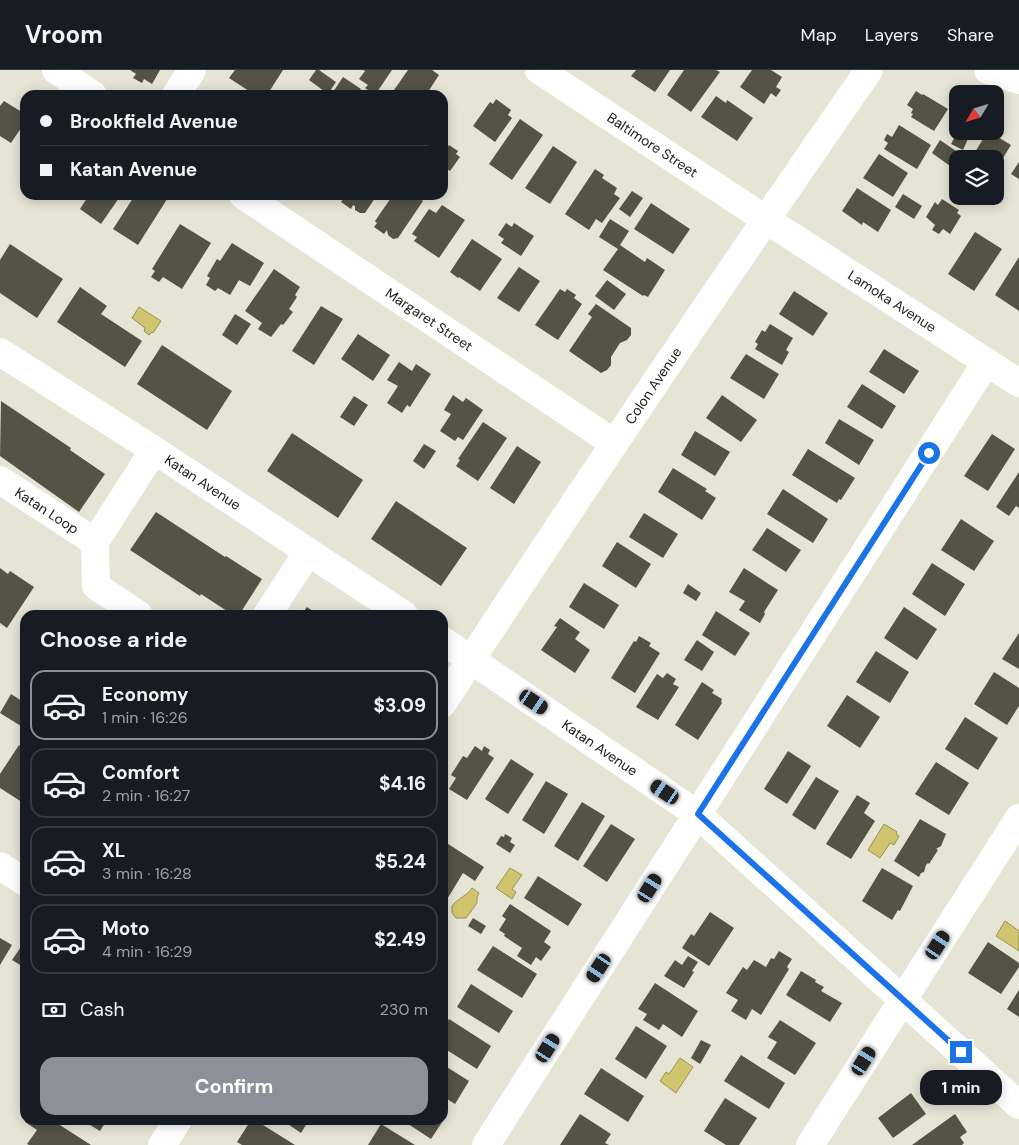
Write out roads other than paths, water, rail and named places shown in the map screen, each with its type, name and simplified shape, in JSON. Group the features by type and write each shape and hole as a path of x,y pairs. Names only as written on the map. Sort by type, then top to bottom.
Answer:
{"street":[{"path":"56,70 86,90"},
{"path":"179,90 192,70"},
{"name":"Baltimore Street","path":"539,70 765,219"},
{"name":"Colon Avenue","path":"448,695 614,443 765,219 869,70"},
{"path":"988,70 1019,80"},
{"name":"Margaret Street","path":"250,200 614,443"},
{"name":"Lamoka Avenue","path":"765,219 1019,383"},
{"name":"Katan Avenue","path":"0,352 154,450 396,610"},
{"path":"486,1145 986,363"},
{"name":"Katan Loop","path":"132,610 96,586 95,542 154,450"},
{"name":"Katan Loop","path":"0,480 95,542"},
{"path":"270,610 308,552"},
{"name":"Katan Avenue","path":"448,644 698,814 1019,1105"},
{"path":"810,1145 1019,818"},
{"path":"0,866 20,879"},
{"path":"162,1145 175,1125"}]}
